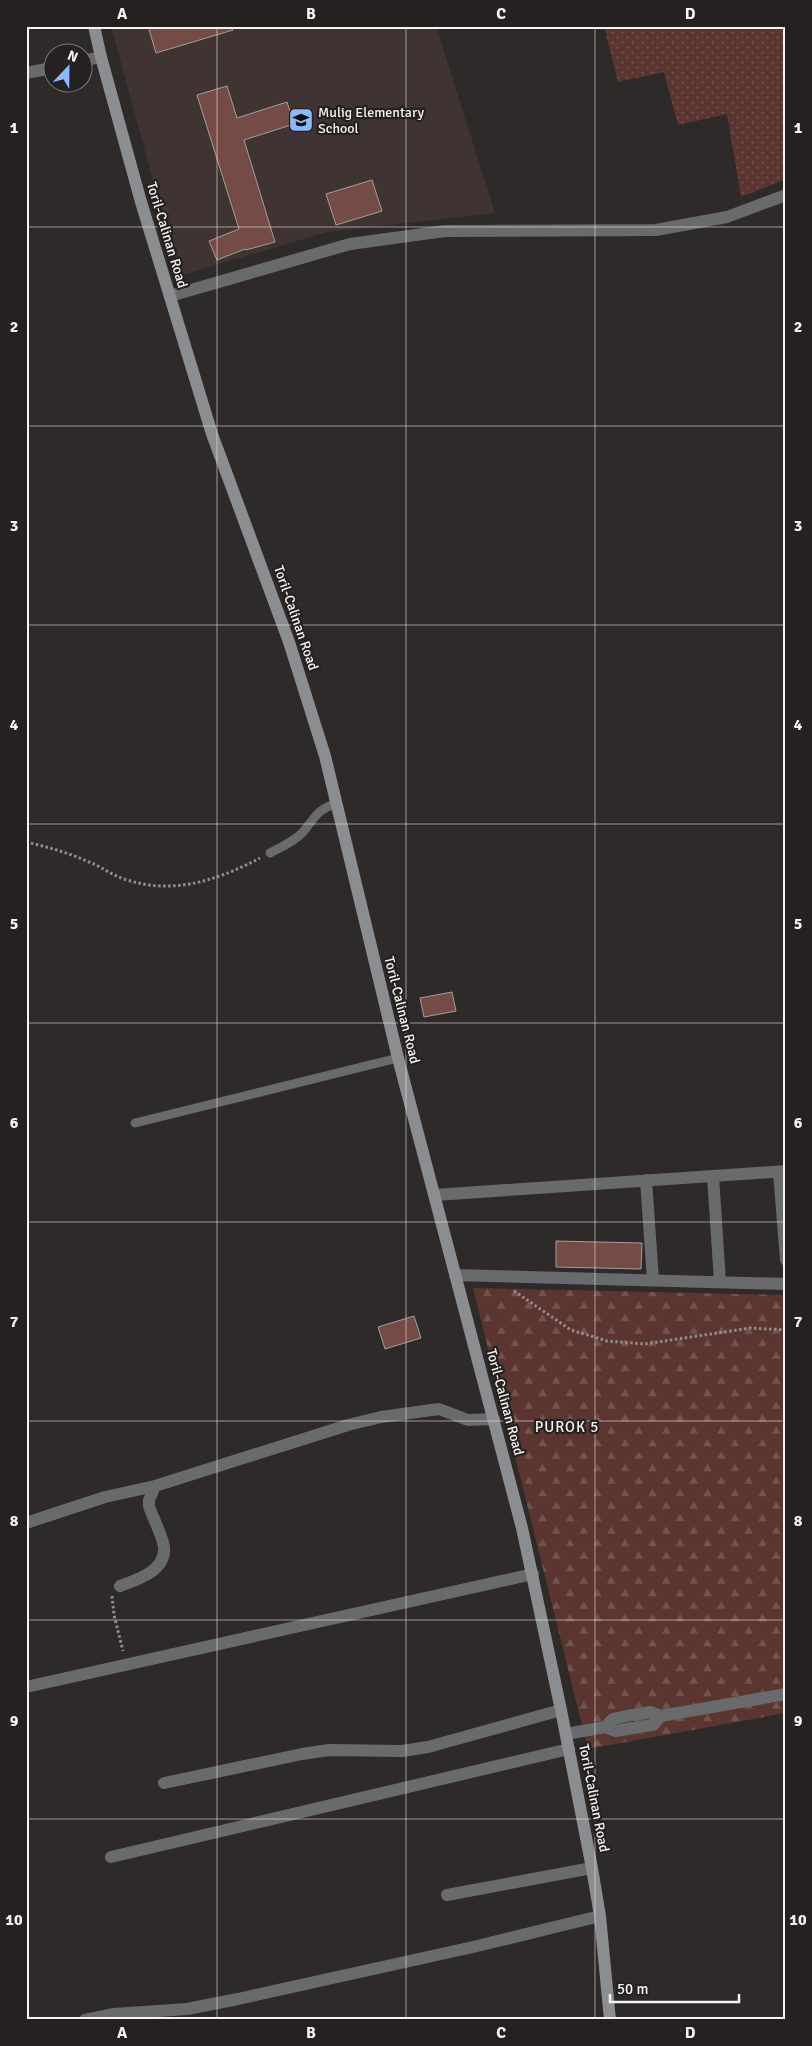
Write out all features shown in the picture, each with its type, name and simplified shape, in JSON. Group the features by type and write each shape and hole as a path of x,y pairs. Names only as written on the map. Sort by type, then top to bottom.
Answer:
{"main road":[{"name":"Toril-Calinan Road","path":"94,26 141,202 212,434 264,572 307,697 337,803 398,1058 436,1195 533,1574 562,1710 592,1868 600,1916 610,2020"}],"street":[{"path":"92,59 101,57"},
{"path":"26,73 42,70"},
{"path":"170,296 360,242 445,231 656,230 727,217 786,195"},
{"path":"436,1195 783,1172 786,1260"},
{"path":"713,1176 720,1282"},
{"path":"646,1180 653,1280"},
{"path":"455,1275 786,1284"},
{"path":"26,1524 106,1497 155,1486 348,1425 439,1409 468,1420 494,1419"},
{"path":"120,1586 144,1577 152,1571 163,1556 164,1547 149,1506 149,1500 155,1486"},
{"path":"26,1687 533,1574"},
{"path":"566,1734 605,1726 616,1731 634,1721 653,1725 661,1716 786,1694"},
{"path":"164,1783 329,1750 402,1751 428,1747 562,1710"},
{"path":"111,1857 569,1750"},
{"path":"447,1895 592,1868"},
{"path":"85,2020 138,2012 187,2009 238,1999 464,1950 600,1916"}],"lane":[{"path":"270,853 300,835 317,812 324,807 337,803"},
{"path":"134,1123 398,1058"}],"path":[{"path":"26,842 66,852 127,880 153,886 201,883 226,874 270,853"},
{"path":"493,1276 571,1330 608,1341 645,1344 750,1328 786,1330"},
{"path":"120,1586 112,1596 127,1664"}],"shaded area":[{"name":"Mulig Elementary School","path":"111,26 436,26 495,213 327,232 179,276"}],"green space":[{"path":"604,26 786,26 786,179 741,197 727,114 678,125 664,72 618,82"},
{"path":"473,1288 786,1295 786,1713 588,1749"}],"building":[{"path":"148,26 232,26 233,30 156,53"},
{"path":"227,86 237,118 287,102 294,124 244,140 275,242 245,249 217,260 209,241 239,229 197,95"},
{"path":"372,180 382,211 336,225 326,194"},
{"path":"452,992 456,1011 424,1017 420,998"},
{"path":"556,1241 642,1243 641,1269 556,1267"},
{"path":"414,1316 421,1338 385,1349 378,1327"}],"place":[{"name":"Mulig Elementary School","path":"301,120"}],"district":[{"name":"PUROK 5","path":"567,1427"}]}
